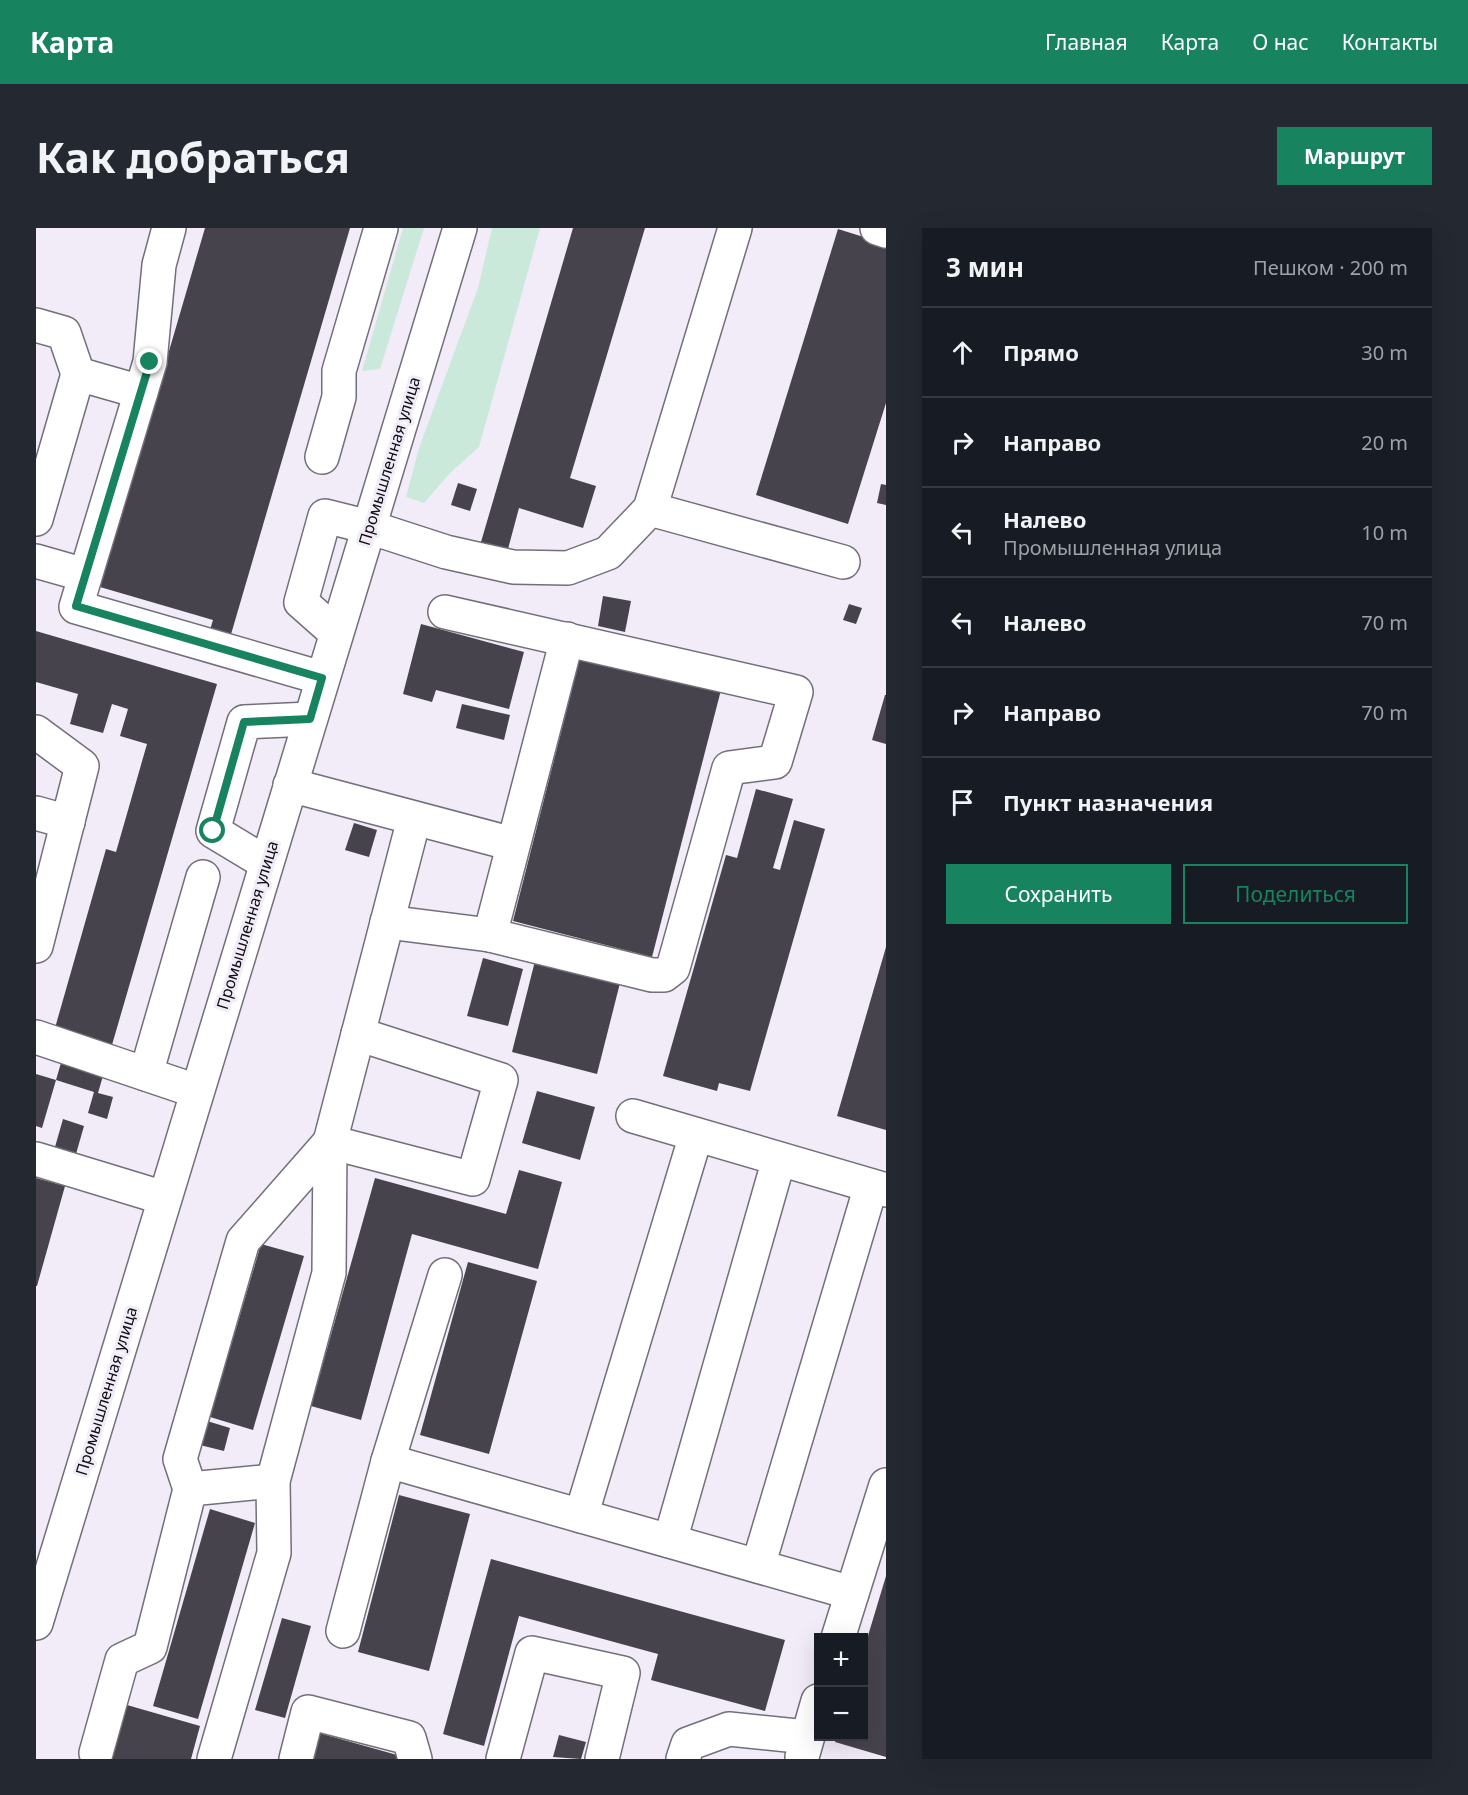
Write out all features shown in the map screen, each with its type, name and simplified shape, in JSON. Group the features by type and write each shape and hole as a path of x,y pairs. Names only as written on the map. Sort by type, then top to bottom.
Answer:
{"street":[{"path":"169,228 159,265 150,362 76,606 322,678"},
{"path":"322,457 339,396 339,371 381,228"},
{"name":"Промышленная улица","path":"36,1623 460,228"},
{"path":"336,633 301,602 325,516 369,527 446,552 513,567 568,568 608,553 650,509 735,228"},
{"path":"877,228 886,231"},
{"path":"36,325 64,333 78,374 36,519"},
{"path":"78,374 141,392"},
{"path":"650,509 843,562"},
{"path":"36,561 85,575"},
{"path":"387,922 490,935 652,975 664,975 673,968 729,768 775,762 796,692 445,612"},
{"path":"490,935 567,639"},
{"path":"266,863 213,831 244,722 310,719"},
{"path":"36,732 82,766 36,946"},
{"path":"290,785 513,844"},
{"path":"36,813 68,822"},
{"path":"214,1759 274,1553 273,1481 329,1273 330,1142 414,819"},
{"path":"146,1074 203,878"},
{"path":"330,1142 473,1179 501,1080 358,1034"},
{"path":"36,1037 196,1091"},
{"path":"633,1116 878,1188 759,1566"},
{"path":"581,1516 696,1135"},
{"path":"96,1753 122,1660 150,1647 190,1489 180,1459 243,1241 330,1142"},
{"path":"36,1159 164,1198"},
{"path":"670,1541 779,1159"},
{"path":"343,1631 388,1461 445,1275"},
{"path":"388,1461 852,1593"},
{"path":"190,1489 273,1481"},
{"path":"840,1633 886,1485"},
{"path":"502,1759 532,1653 623,1673 602,1759"},
{"path":"296,1759 308,1712 409,1738 415,1759"},
{"path":"683,1759 688,1744 729,1730 804,1748 814,1717"}],"green space":[{"path":"403,228 424,228 380,369 362,371"},
{"path":"492,228 540,228 479,447 450,473 424,503 406,497 419,448 478,288"}],"building":[{"path":"205,228 350,228 222,665 201,659 213,620 100,587"},
{"path":"573,228 645,228 570,478 596,486 583,528 519,508 508,549 481,542"},
{"path":"838,229 886,244 886,403 848,524 756,495"},
{"path":"458,483 477,489 470,511 451,505"},
{"path":"881,484 886,485 886,505 877,503"},
{"path":"603,596 631,601 625,632 598,626"},
{"path":"849,604 862,608 856,624 843,620"},
{"path":"421,624 524,652 509,709 436,690 432,702 403,694"},
{"path":"36,631 217,684 98,1093 113,1097 107,1119 88,1113 94,1092 56,1080 70,1032 55,1028 106,849 116,852 147,744 120,736 128,709 112,704 103,733 70,724 78,694 36,682"},
{"path":"581,654 721,690 652,957 513,921"},
{"path":"886,695 886,744 872,740"},
{"path":"462,704 510,715 504,740 456,728"},
{"path":"756,789 793,799 773,868 780,870 794,820 825,829 750,1091 719,1083 717,1091 663,1076 726,855 737,858"},
{"path":"354,823 377,830 369,857 345,850"},
{"path":"886,947 886,1130 837,1116"},
{"path":"483,958 523,969 508,1026 467,1016"},
{"path":"535,961 620,983 597,1074 512,1052"},
{"path":"36,1074 56,1080 42,1128 36,1126"},
{"path":"537,1091 595,1107 580,1160 522,1143"},
{"path":"63,1119 84,1126 76,1154 55,1147"},
{"path":"519,1170 562,1182 538,1269 412,1234 361,1420 311,1406 375,1178 506,1214"},
{"path":"36,1178 65,1186 37,1286 36,1286"},
{"path":"261,1244 304,1256 253,1430 210,1417"},
{"path":"468,1262 537,1281 489,1454 420,1435"},
{"path":"207,1421 230,1428 224,1451 200,1445"},
{"path":"399,1495 470,1514 429,1671 358,1652"},
{"path":"210,1509 255,1523 198,1719 153,1706"},
{"path":"491,1559 785,1640 765,1711 651,1680 658,1654 519,1616 484,1746 443,1734"},
{"path":"886,1576 886,1757 835,1742 868,1741 868,1636"},
{"path":"282,1618 311,1626 285,1718 255,1710"},
{"path":"127,1705 200,1726 191,1759 111,1759"},
{"path":"319,1733 397,1755 396,1759 312,1759"},
{"path":"559,1735 586,1742 581,1759 553,1757"}],"route":[{"path":"150,362 76,606 322,678 310,719 244,722 213,831"}]}
